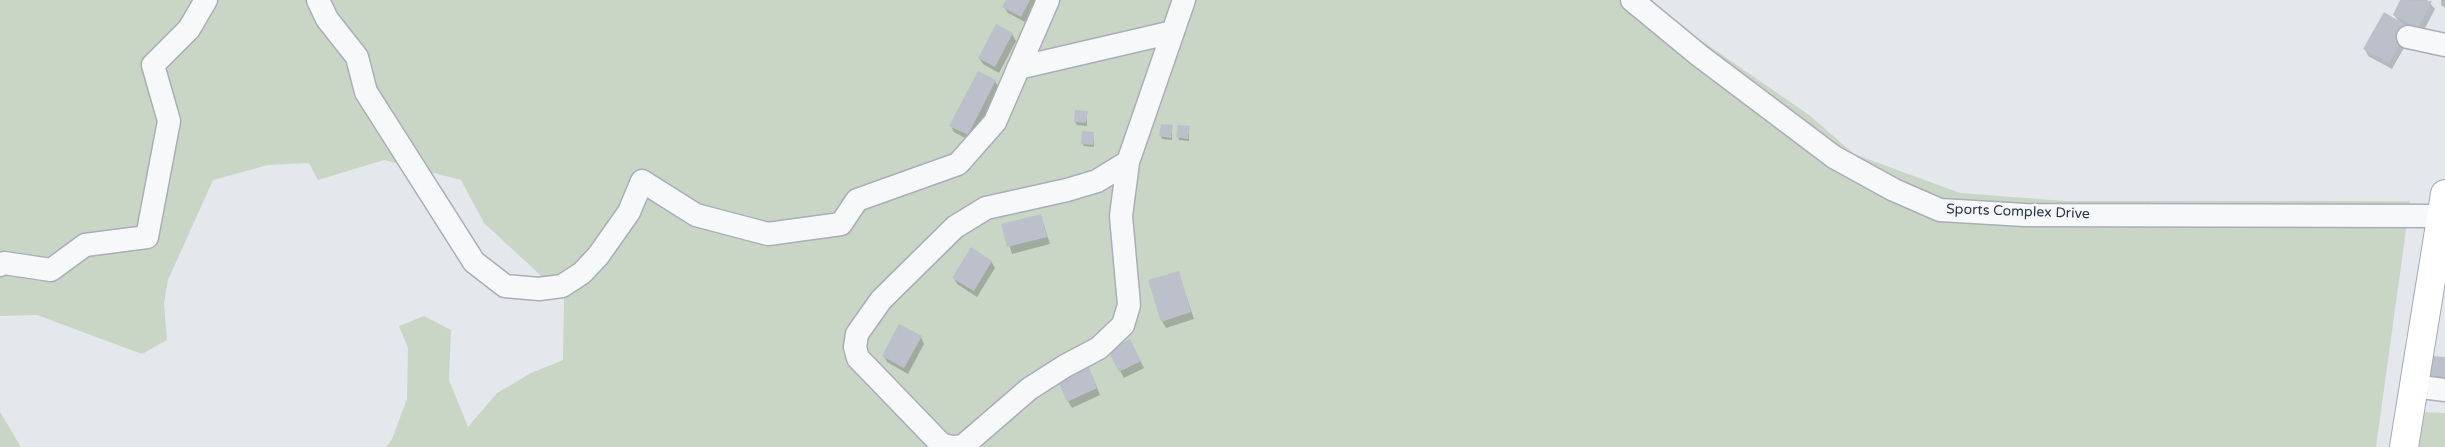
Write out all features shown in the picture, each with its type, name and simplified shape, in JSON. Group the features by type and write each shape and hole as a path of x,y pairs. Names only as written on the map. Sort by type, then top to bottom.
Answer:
{"main road":[{"path":"2404,447 2443,205"}],"street":[{"path":"0,265 4,263 51,270 84,245 147,236 170,121 153,65 189,29 206,0"},
{"path":"318,0 327,19 358,57 366,92 474,262 505,286 539,289 562,286 582,273 598,256 629,212 642,181 696,214 768,234 841,224 857,200 958,164 995,122 1048,0"},
{"path":"955,447 963,446 1029,389 1099,348 1124,325 1129,305 1121,216 1128,162 1184,0"},
{"name":"Sports Complex Drive","path":"1632,0 1700,56 1834,157 1894,190 1940,210 2025,215 2443,205"},
{"path":"1018,68 1173,32"},
{"path":"2408,37 2445,45"},
{"path":"951,447 941,444 858,358 855,347 857,334 881,300 955,226 986,208 1089,183 1128,162"},
{"path":"2414,386 2445,390"}],"green space":[{"path":"0,0 1651,0 1670,19 1809,115 1854,154 1960,193 2065,201 2410,201 2376,447 386,447 392,439 407,399 408,348 399,326 424,316 451,330 449,380 468,427 497,393 531,373 563,360 564,297 484,223 461,180 384,160 318,180 309,163 268,165 213,180 168,280 164,303 167,340 142,354 37,315 0,316"},
{"path":"0,412 21,447 0,447"},
{"path":"2421,412 2445,413 2445,447 2416,447"}],"building":[{"path":"1006,0 1030,0 1021,17 1002,7"},
{"path":"2400,0 2432,1 2418,28 2393,15"},
{"path":"2384,12 2409,27 2389,63 2363,49"},
{"path":"996,24 1013,33 995,67 978,58"},
{"path":"978,71 996,80 968,135 949,126"},
{"path":"1075,110 1088,111 1086,123 1074,122"},
{"path":"1161,124 1173,125 1171,138 1159,136"},
{"path":"1178,125 1190,126 1188,139 1176,137"},
{"path":"1082,131 1094,132 1093,145 1081,144"},
{"path":"1041,214 1047,237 1007,247 1001,224"},
{"path":"971,247 992,261 974,291 952,278"},
{"path":"1179,271 1191,312 1161,322 1148,280"},
{"path":"899,324 922,336 904,368 882,356"},
{"path":"1130,339 1141,361 1119,372 1108,350"},
{"path":"2432,356 2445,357 2445,383 2429,381"},
{"path":"1089,367 1097,388 1067,402 1058,381"}]}
